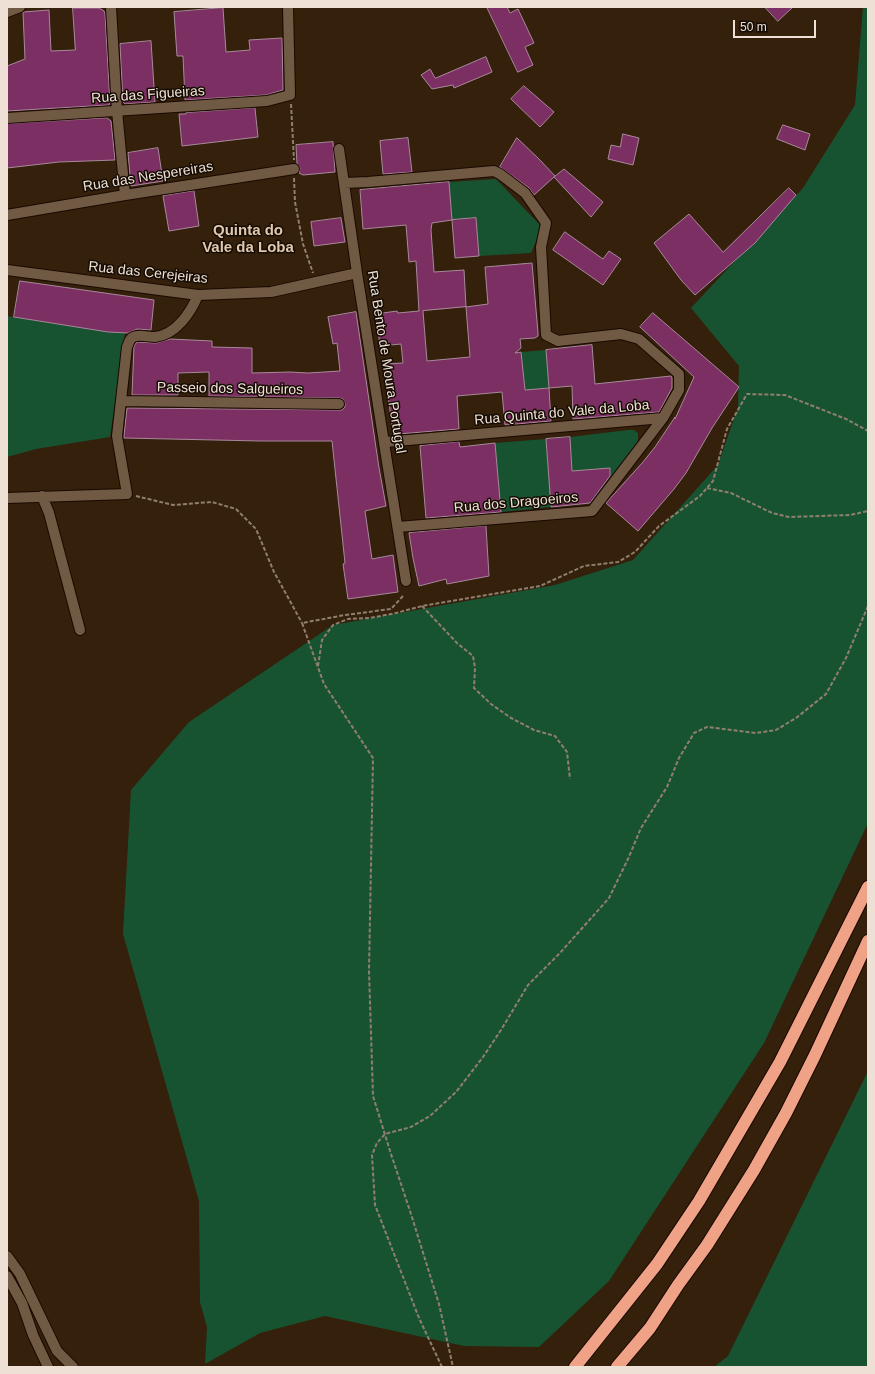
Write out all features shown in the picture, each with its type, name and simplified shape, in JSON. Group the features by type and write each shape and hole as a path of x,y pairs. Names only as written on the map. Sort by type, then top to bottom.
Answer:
{"highway":[{"path":"575,1367 657,1264 699,1201 736,1140 780,1062 868,887"},
{"path":"616,1367 650,1328 678,1285 707,1245 762,1158 815,1054 868,941"},
{"path":"608,1367 678,1285"},
{"path":"569,1367 608,1326"}],"street":[{"path":"7,12 20,7"},
{"path":"111,7 117,111 125,194"},
{"path":"288,7 290,95"},
{"name":"Rua das Figueiras","path":"7,118 267,101 290,95"},
{"name":"Rua Bento de Moura Portugal","path":"338,149 406,581"},
{"name":"Rua das Nespereiras","path":"7,215 125,194 294,169"},
{"name":"Rua Quinta do Vale da Loba","path":"344,183 494,171 500,174 525,194 546,223 541,247 546,334 558,341 621,334 639,339 679,374 679,390 663,418 384,442"},
{"name":"Rua das Cerejeiras","path":"7,270 198,295 271,292 357,273"},
{"path":"7,498 127,494 117,436 127,347 132,338 135,336 156,337 175,327 188,314 198,295"},
{"name":"Passeio dos Salgueiros","path":"121,402 339,404"},
{"name":"Rua dos Dragoeiros","path":"398,527 592,511 663,418"},
{"path":"42,496 49,513 80,630"},
{"path":"7,1256 20,1274 56,1351 73,1367"},
{"path":"7,1276 22,1303 33,1336 48,1367"}],"path":[{"path":"290,95 295,202 303,244 316,282"},
{"path":"318,667 322,640 333,625 348,619 370,618 422,606 540,586 584,566 618,562 635,552 659,526 700,496 714,481 727,429 747,394 785,395 846,419 868,431"},
{"path":"707,488 731,493 772,513 790,517 850,515 868,511"},
{"path":"127,494 173,505 212,502 236,509 256,529 274,572 302,623 324,684 373,758 369,978 373,1096 439,1304 453,1367"},
{"path":"302,623 345,615 391,609 403,596"},
{"path":"422,606 456,643 473,656 475,668 474,688 491,704 511,718 534,730 555,736 567,752 570,779"},
{"path":"442,1367 419,1318 375,1205 372,1155 377,1143 385,1134 412,1127 430,1116 456,1092 484,1057 528,986 560,954 609,898 641,828 667,787 679,758 694,733 707,727 756,733 776,730 796,718 826,694 846,658 868,606"}],"green space":[{"path":"863,7 868,7 868,823 764,1043 609,1281 539,1347 464,1346 325,1316 260,1333 205,1364 207,1327 200,1302 199,1201 123,934 131,790 189,722 333,625 555,585 633,560 718,465 738,407 739,366 691,308 803,188 855,105"},
{"path":"496,179 539,224 539,234 531,253 479,256 476,218 452,220 449,182"},
{"path":"7,316 110,332 125,332 110,437 36,449 7,457"},
{"path":"546,350 549,388 525,390 521,352"},
{"path":"634,430 638,433 638,444 611,479 610,469 572,471 570,437"},
{"path":"546,439 551,507 501,512 495,443"},
{"path":"868,1071 868,1367 714,1367 728,1356"}],"building":[{"path":"487,7 507,7 510,13 518,9 534,43 525,47 533,65 518,72"},
{"path":"765,7 793,7 778,21"},
{"path":"73,8 99,8 104,11 109,105 7,111 7,66 25,59 23,12 49,10 51,51 75,50"},
{"path":"223,8 226,52 250,50 249,40 282,38 283,90 266,95 185,100 183,56 177,56 174,12"},
{"path":"151,41 155,102 125,104 123,102 120,44"},
{"path":"486,57 492,72 454,88 453,85 432,89 421,75 430,69 435,78"},
{"path":"524,86 554,112 540,127 511,99"},
{"path":"255,108 258,137 182,146 179,114"},
{"path":"107,118 111,121 115,160 59,162 7,168 7,124"},
{"path":"783,125 810,134 805,150 777,139"},
{"path":"623,134 639,138 633,165 608,159 611,145 620,147"},
{"path":"408,138 412,172 383,174 380,141"},
{"path":"517,138 555,176 534,195 529,188 500,167"},
{"path":"333,142 335,172 303,175 299,173 300,168 297,164 296,145"},
{"path":"158,148 163,181 131,186 128,153"},
{"path":"564,169 603,202 591,217 554,177"},
{"path":"449,182 452,220 432,223 431,230 434,272 464,270 466,307 488,304 485,267 532,263 538,336 535,338 520,339 521,348 515,353 521,352 525,390 549,388 551,421 505,425 502,392 457,396 459,429 398,434 392,426 384,364 403,363 401,344 380,346 376,314 397,311 398,313 419,311 416,261 409,262 406,225 363,229 360,190","holes":["466,307 470,357 427,361 423,311"]},
{"path":"789,188 796,195 755,243 695,295 681,280 654,243 689,214 723,252"},
{"path":"194,191 199,226 169,231 163,196"},
{"path":"341,218 345,242 314,246 311,222"},
{"path":"476,218 479,256 455,258 452,220"},
{"path":"565,232 603,259 609,251 621,259 603,285 553,250"},
{"path":"20,281 154,300 151,330 137,329 128,333 108,332 14,317"},
{"path":"356,312 386,506 365,511 372,559 393,555 398,592 348,599 343,564 345,563 332,441 124,438 124,436 127,408 342,410 345,407 345,404 343,399 339,398 209,396 209,372 178,373 178,395 132,395 134,346 137,342 156,343 170,339 212,341 212,347 252,348 252,373 308,373 340,371 337,343 333,344 328,317"},
{"path":"653,313 739,387 712,428 686,473 638,531 606,503 643,462 675,417 675,419 694,377 640,327"},
{"path":"592,345 595,384 671,376 672,388 659,412 573,419 572,386 549,388 546,350"},
{"path":"570,437 572,471 610,468 610,476 590,503 551,507 546,439"},
{"path":"459,442 460,447 495,443 501,512 426,518 420,446"},
{"path":"486,526 489,576 447,584 446,579 419,586 409,533"}],"district":[{"name":"Quinta do Vale da Loba","path":"248,240"}]}
